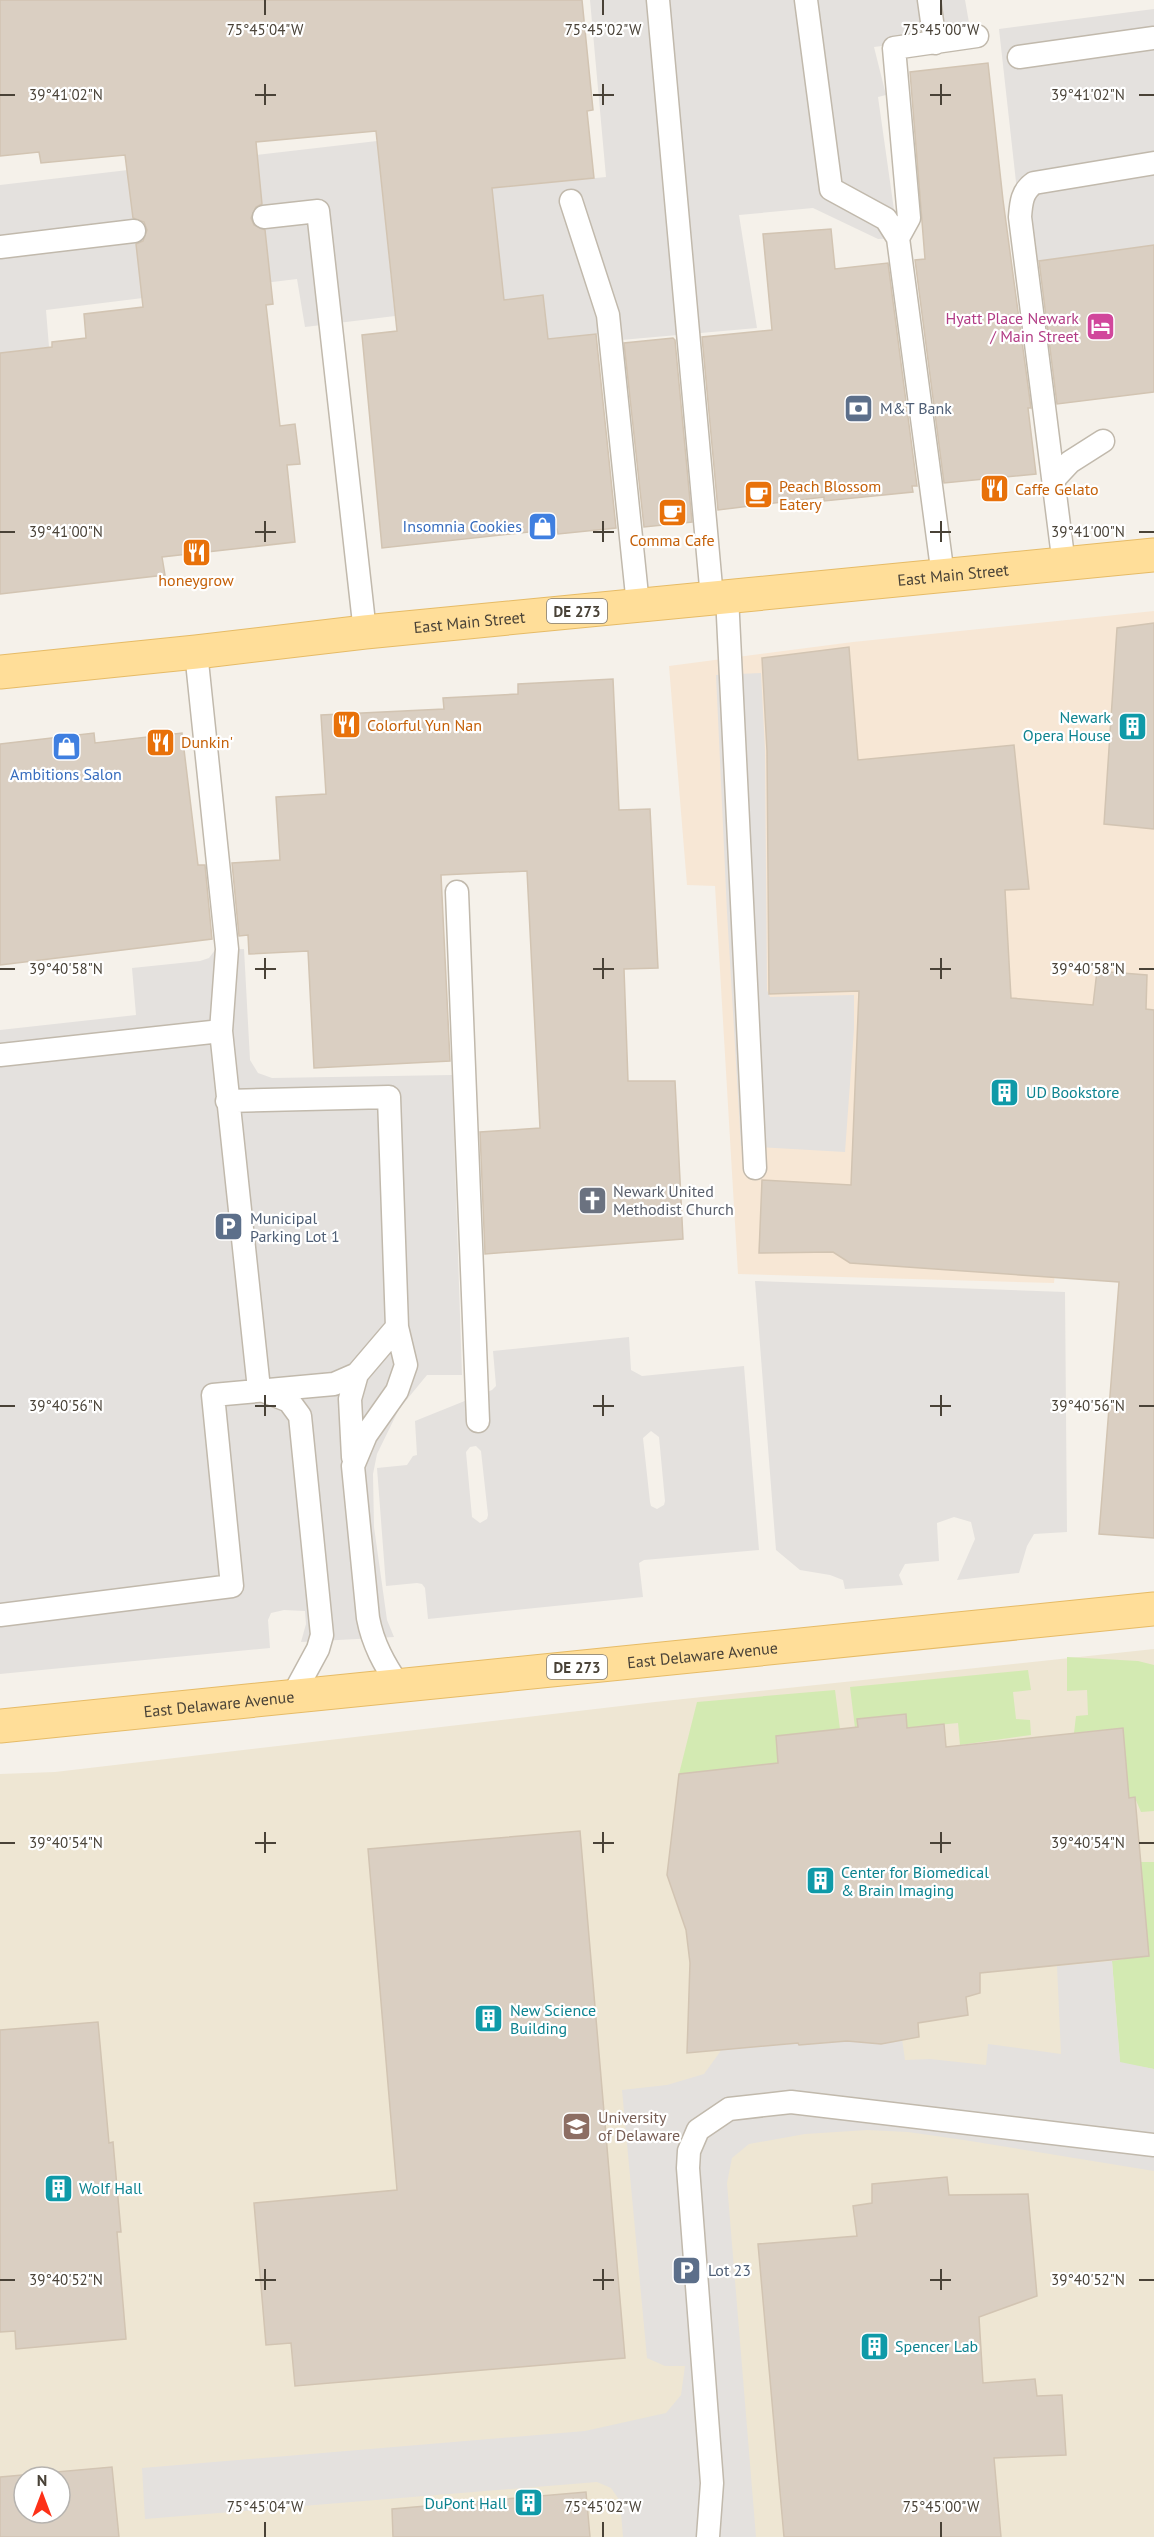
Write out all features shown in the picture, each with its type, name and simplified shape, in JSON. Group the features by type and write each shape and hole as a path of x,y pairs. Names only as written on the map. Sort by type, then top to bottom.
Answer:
{"main road":[{"name":"East Main Street","path":"0,672 365,632 1154,555"},
{"name":"East Delaware Avenue","path":"0,1726 1154,1609"}],"lane":[{"path":"658,0 720,597 755,1168"},
{"path":"806,0 831,189 886,219 898,238 943,576"},
{"path":"929,0 935,42"},
{"path":"898,238 909,218 894,48 977,36"},
{"path":"1019,57 1154,38"},
{"path":"1064,565 1055,478 1020,217 1022,200 1028,187 1034,183 1154,163"},
{"path":"571,201 608,315 638,605"},
{"path":"264,217 318,211 365,632"},
{"path":"0,247 134,231"},
{"path":"1055,478 1070,462 1103,441"},
{"path":"196,652 227,950 221,1031 227,1101 260,1389"},
{"path":"457,892 478,1421"},
{"path":"0,1054 221,1031"},
{"path":"227,1101 389,1097 397,1327 406,1365 397,1391 366,1435 353,1466"},
{"path":"397,1327 357,1374 350,1399 353,1466 368,1618 372,1638 383,1663 399,1686"},
{"path":"0,1615 231,1586 213,1395 334,1384 357,1374"},
{"path":"260,1389 289,1401 300,1416 322,1635 318,1649 292,1697"},
{"path":"708,2537 712,2483 688,2168 689,2151 698,2130 729,2109 791,2102 1154,2145"}],"shaded area":[{"path":"590,0 965,0 971,34 874,47 886,95 878,97 898,238 878,239 813,208 739,215 757,328 621,340 619,332 548,339 543,295 504,300 492,188 606,177"},
{"path":"1154,9 1154,245 1025,263 999,29"},
{"path":"377,141 395,316 305,327 297,279 46,310 49,347 0,353 0,185"},
{"path":"1154,611 1154,1198 1063,1190 1054,1283 738,1274 715,886 687,885 669,666 853,642"},
{"path":"761,673 765,750 767,990 770,997 854,995 854,1029 845,1152 741,1146 716,675"},
{"name":"Municipal Parking Lot 1","path":"244,949 250,1060 258,1073 272,1078 452,1075 462,1375 427,1375 399,1409 377,1454 373,1474 374,1527 387,1620 394,1637 301,1642 306,1624 305,1611 284,1610 271,1613 268,1620 270,1648 0,1674 0,1030 136,1015 132,968 200,961 209,958 215,950"},
{"path":"755,1281 1065,1292 1067,1532 1034,1534 1027,1546 1019,1573 957,1580 975,1539 971,1522 954,1517 937,1523 939,1561 905,1564 899,1575 903,1585 845,1589 843,1580 830,1575 800,1570 776,1550"},
{"path":"629,1337 631,1370 642,1376 744,1366 759,1550 644,1560 639,1563 643,1597 428,1619 425,1588 422,1584 386,1586 377,1468 407,1465 413,1456 417,1455 415,1421 492,1390 496,1386 493,1351","holes":["651,1431 659,1437 665,1501 664,1505 657,1509 651,1506 650,1502 643,1438","476,1446 481,1451 488,1515 487,1519 480,1523 472,1517 466,1452 470,1447"]},
{"name":"University of Delaware","path":"1154,1649 1154,2537 0,2537 0,1774 55,1772 655,1702"},
{"name":"Lot 23","path":"1112,1961 1120,2062 1154,2069 1154,2171 908,2132 867,2130 805,2134 749,2144 732,2158 727,2183 756,2537 623,2537 620,2501 611,2488 597,2482 145,2519 142,2468 585,2431 666,2413 681,2395 685,2366 665,2366 647,2358 622,2090 667,2085 704,2074 720,2052 723,2041 902,2039 905,2060 930,2059 986,2065 988,2044 1061,2054 1057,1966"}],"green space":[{"path":"1067,1657 1138,1661 1154,1665 1154,1811 1141,1812 1135,1798 1129,1798 1122,1728 1074,1733 1076,1716 1088,1715 1087,1690 1067,1691"},
{"path":"1028,1670 1031,1690 1013,1692 1016,1719 1030,1720 1031,1735 960,1745 958,1723 907,1728 906,1714 857,1719 858,1727 855,1728 850,1687"},
{"path":"835,1690 840,1729 776,1736 778,1763 679,1774 697,1702"},
{"path":"1141,1862 1154,1862 1154,2069 1120,2063 1112,1961 1149,1955"}],"building":[{"path":"0,0 582,0 593,110 587,111 594,178 492,188 504,300 543,295 548,339 596,334 616,528 558,534 557,529 382,548 362,335 397,331 376,131 256,142 262,204 256,207 251,218 254,225 265,230 273,304 266,305 280,426 295,424 300,464 287,465 295,542 162,557 165,575 0,594 0,353 52,347 52,342 86,338 84,314 143,307 136,244 143,241 147,230 144,222 133,218 125,155 41,163 39,152 0,156"},
{"path":"988,63 1003,200 1031,408 1028,408 1036,474 944,483 915,260 925,259 910,72"},
{"path":"831,229 835,269 888,263 917,486 912,486 913,492 824,501 824,497 718,510 702,337 772,330 763,234"},
{"name":"Hyatt Place Newark / Main Street","path":"1154,245 1154,392 1057,404 1039,261"},
{"path":"673,338 692,522 644,527 624,343"},
{"name":"Newark Opera House","path":"1154,623 1154,829 1104,824 1117,628"},
{"name":"UD Bookstore","path":"849,647 858,760 1014,745 1029,889 1005,890 1011,998 1093,1005 1097,971 1147,975 1146,1009 1154,1010 1154,1538 1099,1534 1119,1282 850,1263 833,1252 759,1253 762,1180 851,1185 859,991 769,994 767,751 762,658"},
{"path":"613,679 619,810 650,809 658,968 624,969 628,1081 675,1081 683,1239 485,1254 480,1132 540,1128 527,871 441,875 450,1061 314,1068 308,951 249,954 248,935 239,936 232,863 280,860 276,797 326,794 321,715 444,709 443,698 518,694 518,684"},
{"path":"94,733 95,743 182,733 198,865 205,865 212,939 0,965 0,744"},
{"name":"Center for Biomedical & Brain Imaging","path":"906,1714 907,1728 944,1724 946,1747 1123,1728 1129,1798 1135,1797 1149,1956 980,1973 980,1993 966,1997 968,2015 918,2023 919,2037 881,2044 847,2041 799,2045 798,2043 687,2053 690,1963 686,1930 667,1875 679,1774 778,1763 776,1736 858,1727 857,1719"},
{"name":"New Science Building","path":"580,1831 625,2358 295,2386 291,2343 266,2345 254,2203 397,2190 368,1849"},
{"name":"Wolf Hall","path":"98,2022 109,2143 113,2142 121,2232 117,2232 126,2339 16,2349 15,2331 0,2332 0,2030"},
{"name":"Spencer Lab","path":"947,2177 949,2195 1028,2194 1037,2296 979,2317 983,2383 1035,2379 1037,2396 1062,2395 1066,2455 994,2458 1001,2537 784,2537 758,2244 857,2236 853,2206 872,2203 872,2184"},
{"path":"112,2467 119,2537 0,2537 0,2477 12,2476 12,2525 72,2525 72,2471"},
{"path":"586,2492 590,2537 393,2537 392,2509"}],"place":[{"name":"Hyatt Place Newark / Main Street","path":"1100,327"},
{"name":"M&T Bank","path":"859,408"},
{"name":"Caffe Gelato","path":"994,489"},
{"name":"Peach Blossom Eatery","path":"758,495"},
{"name":"Comma Cafe","path":"672,512"},
{"name":"Insomnia Cookies","path":"543,526"},
{"name":"honeygrow","path":"196,552"},
{"name":"Colorful Yun Nan","path":"346,725"},
{"name":"Newark Opera House","path":"1132,726"},
{"name":"Dunkin'","path":"160,742"},
{"name":"Ambitions Salon","path":"66,746"},
{"name":"UD Bookstore","path":"1005,1092"},
{"name":"Newark United Methodist Church","path":"592,1200"},
{"name":"Municipal Parking Lot 1","path":"229,1227"},
{"name":"Center for Biomedical & Brain Imaging","path":"820,1881"},
{"name":"New Science Building","path":"489,2019"},
{"name":"University of Delaware","path":"577,2126"},
{"name":"Wolf Hall","path":"58,2188"},
{"name":"Lot 23","path":"687,2270"},
{"name":"Spencer Lab","path":"874,2346"},
{"name":"DuPont Hall","path":"528,2503"}]}
